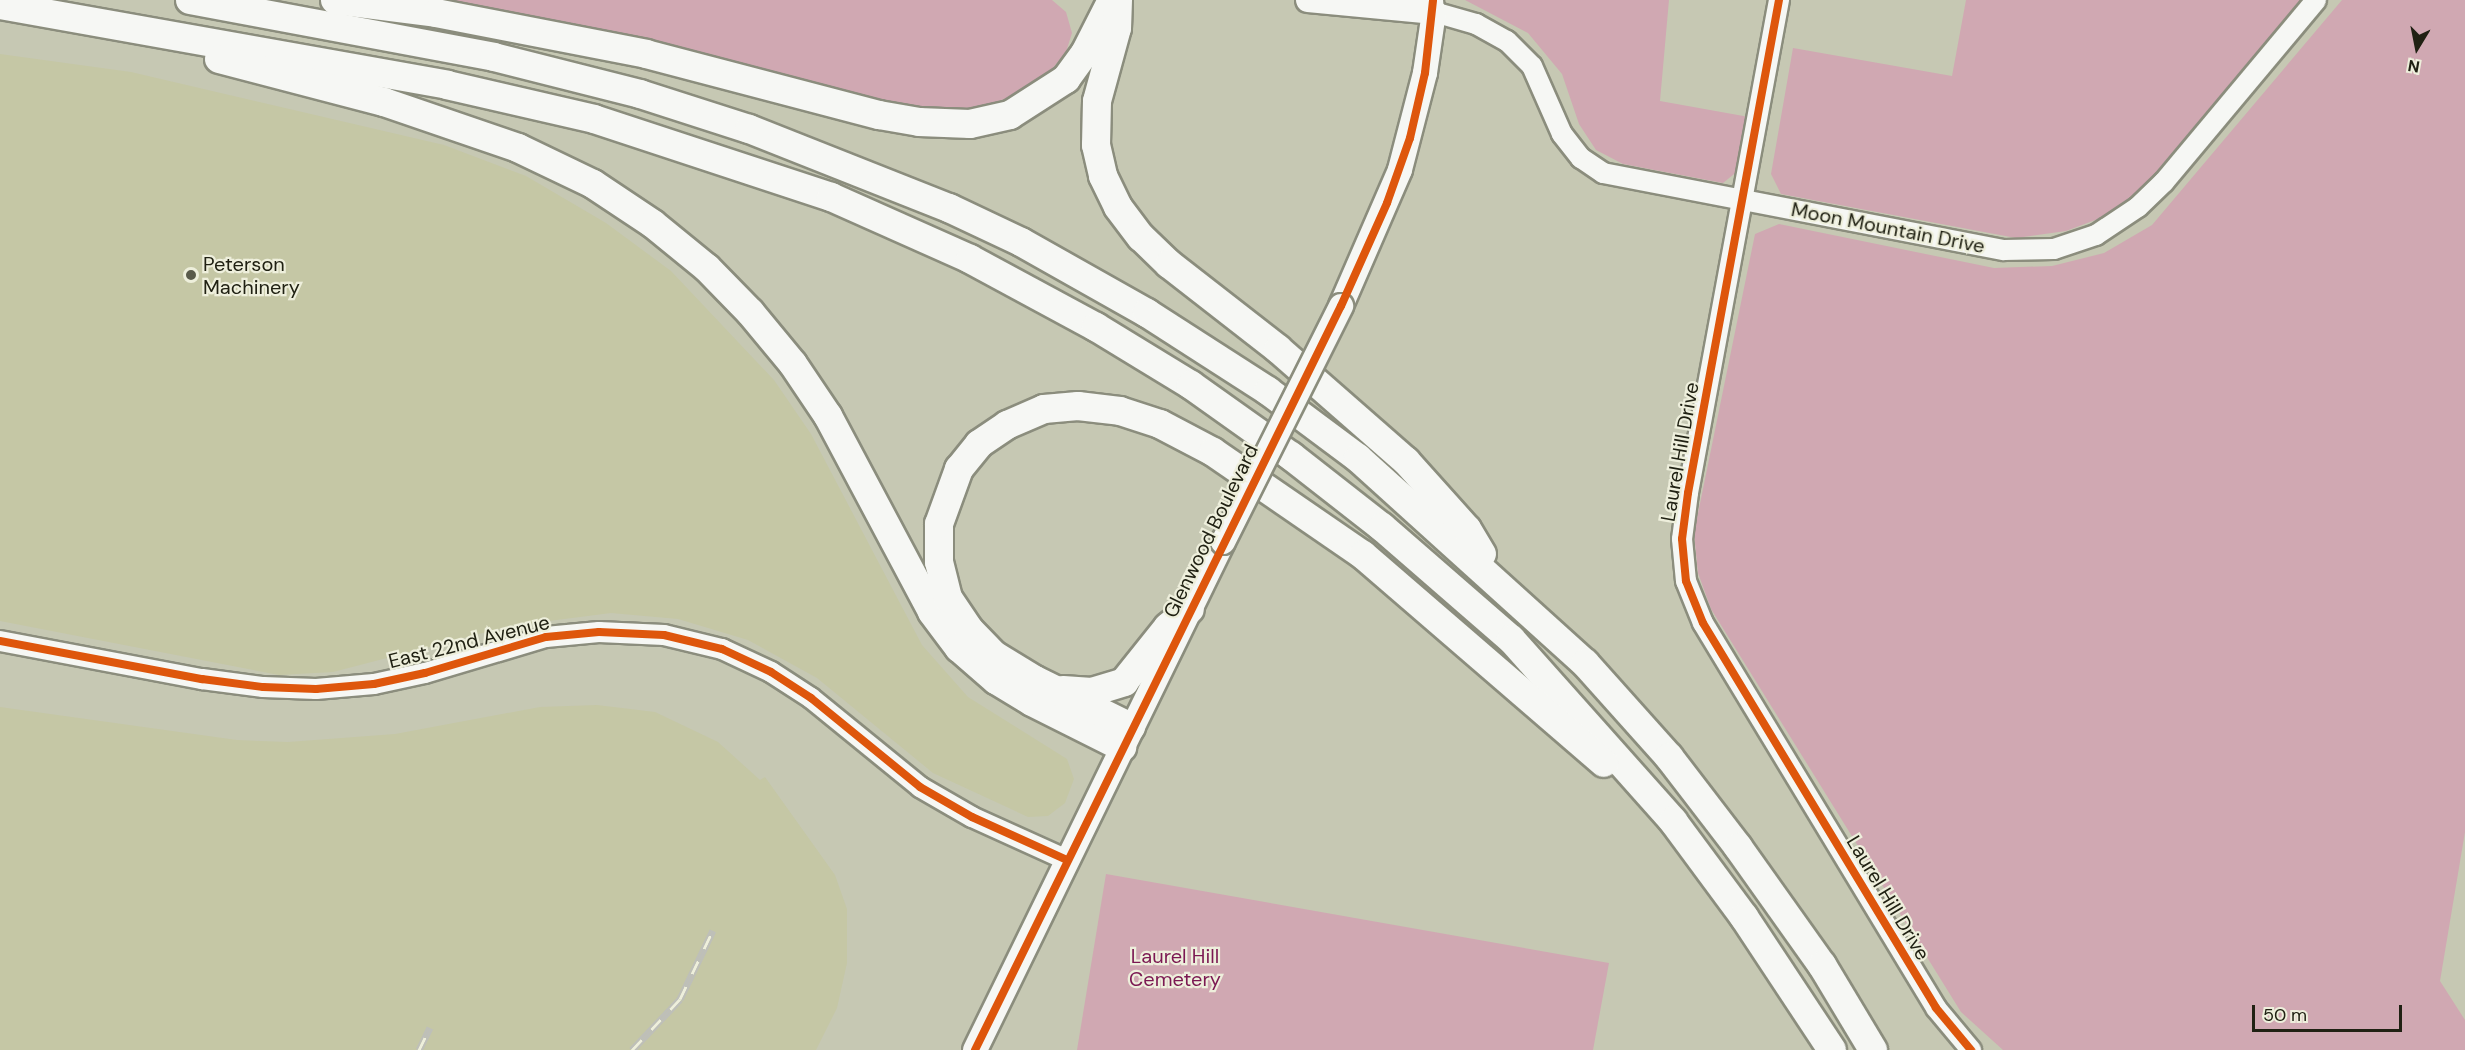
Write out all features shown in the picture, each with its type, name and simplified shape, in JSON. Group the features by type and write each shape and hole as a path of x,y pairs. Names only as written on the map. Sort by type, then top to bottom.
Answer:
{"highway":[{"path":"190,0 494,57 640,94 749,129 939,204 1021,242 1147,313 1268,392 1358,459 1495,577 1585,663 1669,757 1822,965 1873,1050"},
{"path":"335,0 436,13 646,54 879,115 919,122 969,124 1010,115 1066,80 1085,53 1112,0"},
{"path":"1118,0 1117,28 1097,101 1096,145 1103,176 1118,207 1141,237 1169,264 1278,349 1406,461 1467,529 1495,577"},
{"path":"0,5 447,85 594,119 831,197 970,259 1096,327 1191,385 1382,527 1511,639 1673,821 1744,917 1832,1050"},
{"path":"52,14 384,102 454,124 518,148 593,184 653,224 714,275 792,364 828,416 932,612 958,648 996,680 1032,702 1126,737"},
{"path":"1126,737 1053,689 994,655 969,629 948,598 939,562 939,524 959,469 980,444 1006,425 1044,410 1078,406 1120,411 1160,424 1213,452 1364,555 1673,821"},
{"path":"1053,689 1092,692 1124,682 1167,627 1190,609"}],"main road":[{"path":"1308,0 1433,6"},
{"name":"Glenwood Boulevard","path":"975,1050 1126,737 1341,306 1400,170 1425,73 1433,6"}],"street":[{"name":"Laurel Hill Drive","path":"1779,0 1688,493 1682,539 1686,581 1703,623 1917,978 1936,1008 1971,1050"},
{"name":"Moon Mountain Drive","path":"1433,6 1476,24 1507,41 1532,66 1562,134 1581,158 1603,173 2004,250 2054,249 2096,235 2138,207 2164,182 2316,0"},
{"name":"East 22nd Avenue","path":"0,641 202,679 263,687 316,689 374,684 425,673 546,637 598,632 664,635 722,649 771,672 811,698 920,787 972,817 1067,860"}],"shaded area":[{"path":"0,54 131,72 444,145 526,176 606,223 671,271 774,380 811,434 922,645 968,697 1067,759 1074,779 1065,803 1048,816 1028,817 933,773 817,678 748,640 678,619 611,613 510,626 333,672 279,675 0,621"},
{"path":"597,705 655,712 718,742 760,780 765,777 835,875 847,909 847,963 837,1008 816,1050 0,1050 0,707 237,740 288,742 395,734 540,707"}],"green space":[{"path":"432,0 1052,0 1066,12 1072,33 1066,52 1047,75 1015,96 975,108 932,109 878,99 656,43"},
{"path":"1465,0 1669,0 1660,101 1749,117 1739,170 1723,183 1623,164 1596,150 1579,124 1562,74 1528,33"},
{"path":"1966,0 2301,0 2147,183 2114,213 2066,231 2016,238 1781,194 1771,174 1793,48 1952,76"},
{"path":"2342,0 2465,0 2465,832 2440,981 2465,1020 2465,1050 2003,1050 1961,1012 1711,609 1698,573 1694,533 1755,234 1779,224 1994,268 2052,266 2104,253 2152,225"},
{"name":"Laurel Hill Cemetery","path":"1106,874 1609,963 1593,1050 1077,1050"}],"railway":[{"path":"632,1050 680,999 713,930"},
{"path":"419,1050 430,1027"}],"cycle path":[{"path":"975,1050 1341,306 1387,203 1410,138 1425,73 1433,0"},
{"path":"1779,0 1688,493 1682,539 1686,581 1703,623 1936,1008 1971,1050"},
{"path":"0,641 202,679 263,687 316,689 374,684 425,673 546,637 599,632 664,635 722,649 771,672 811,698 920,787 972,817 1067,860"}],"place":[{"name":"Peterson Machinery","path":"191,275"}]}
